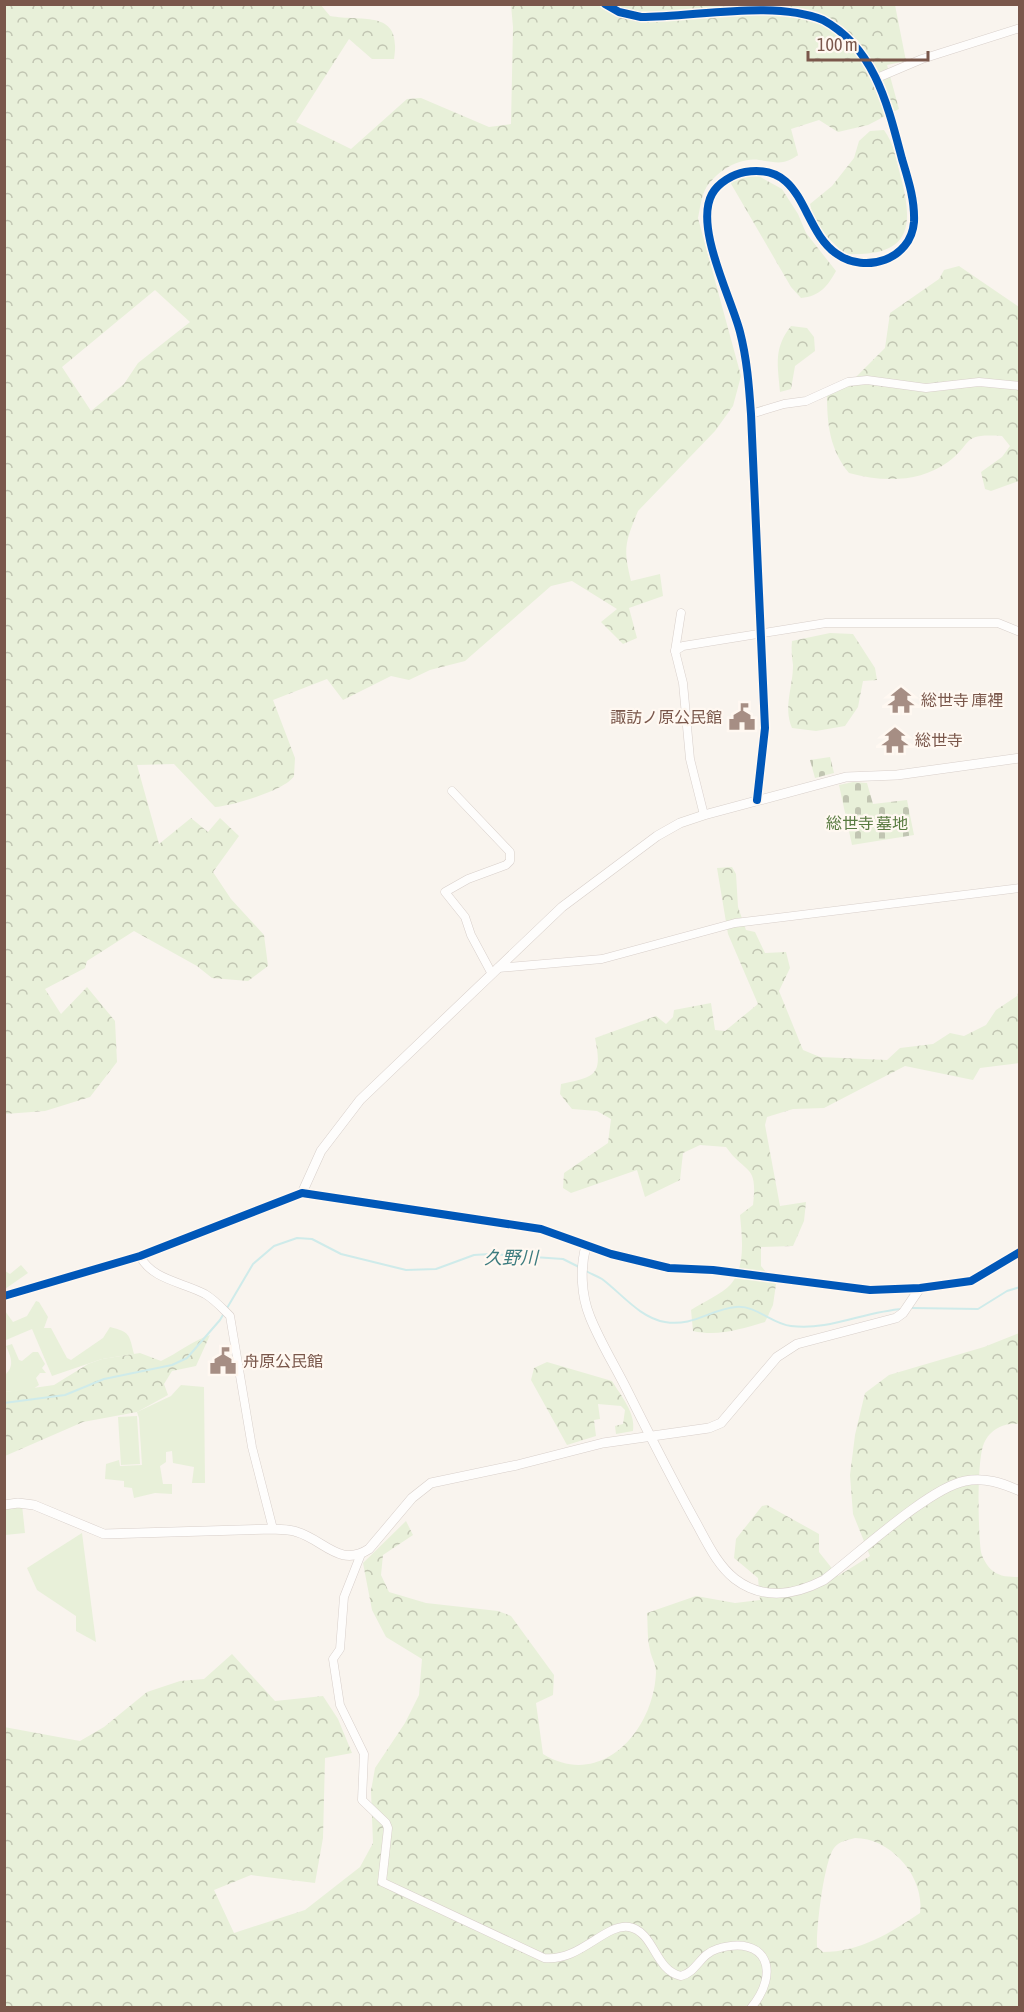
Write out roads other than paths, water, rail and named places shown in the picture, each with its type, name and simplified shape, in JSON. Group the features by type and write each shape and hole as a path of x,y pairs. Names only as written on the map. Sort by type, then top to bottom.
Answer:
{"street":[{"path":"605,4 619,12 641,17 757,8 801,11 843,32 866,57 877,78 913,199 911,233 893,256 872,265 848,261 824,243 795,190 773,173 754,171 736,174 718,187 709,203 709,234 740,331 747,369 751,414 765,728 757,800"},
{"path":"877,78 922,59 1020,28"},
{"path":"751,414 784,404 806,401 848,382 867,380 926,388 948,387 958,382 1002,383 1020,386"},
{"path":"681,613 675,651 683,683 690,759 704,815"},
{"path":"675,651 683,646 826,623 873,621 998,623 1020,632"},
{"path":"302,1193 321,1151 360,1100 584,889 657,836 680,823 704,815 846,777 897,776 1020,758"},
{"path":"452,791 510,852 510,861 506,865 468,879 445,892 465,917 471,935 495,971"},
{"path":"495,971 602,959 735,923 1020,888"},
{"path":"4,1296 140,1256 302,1193 541,1229 586,1246 669,1269 713,1270 870,1290 920,1288 971,1281 1020,1252"},
{"path":"586,1246 583,1256 582,1283 589,1316 650,1438 724,1568 747,1586 771,1593 795,1592 824,1580 922,1503 955,1484 979,1479 993,1481 1020,1491"},
{"path":"140,1256 144,1265 155,1274 216,1301 230,1316 252,1447 273,1529"},
{"path":"4,1505 26,1503 34,1505 104,1534 273,1529 296,1532 336,1554 348,1557 361,1554 369,1549 412,1498 431,1483 517,1465 603,1443 710,1428 721,1423 777,1357 797,1344 896,1318 903,1313 920,1288"},
{"path":"361,1554 344,1597 340,1649 333,1659 340,1705 364,1754 362,1800 386,1823 388,1828 381,1882 544,1958 562,1958 578,1952 614,1929 627,1927 643,1934 665,1968 681,1976 692,1971 704,1955 717,1949 738,1945 754,1947 765,1959 766,1978 762,1992 751,2007"}],"waterway":[{"name":"久野川","path":"4,1403 65,1395 104,1379 172,1365 187,1358 220,1320 253,1264 274,1246 297,1238 312,1239 341,1254 406,1270 436,1269 474,1255 490,1254 563,1259 581,1268"},
{"name":"久野川","path":"586,1271 602,1279 647,1316 665,1322 684,1322 727,1308 743,1307 784,1325 805,1327 903,1309"},
{"name":"久野川","path":"912,1308 978,1309 1007,1291 1020,1287"}],"place":[{"name":"総世寺 庫裡","path":"901,700"},
{"name":"諏訪ノ原公民館","path":"742,717"},
{"name":"総世寺","path":"895,740"},
{"name":"舟原公民館","path":"223,1361"}],"park label":[{"name":"総世寺 墓地","path":"867,823"}]}
